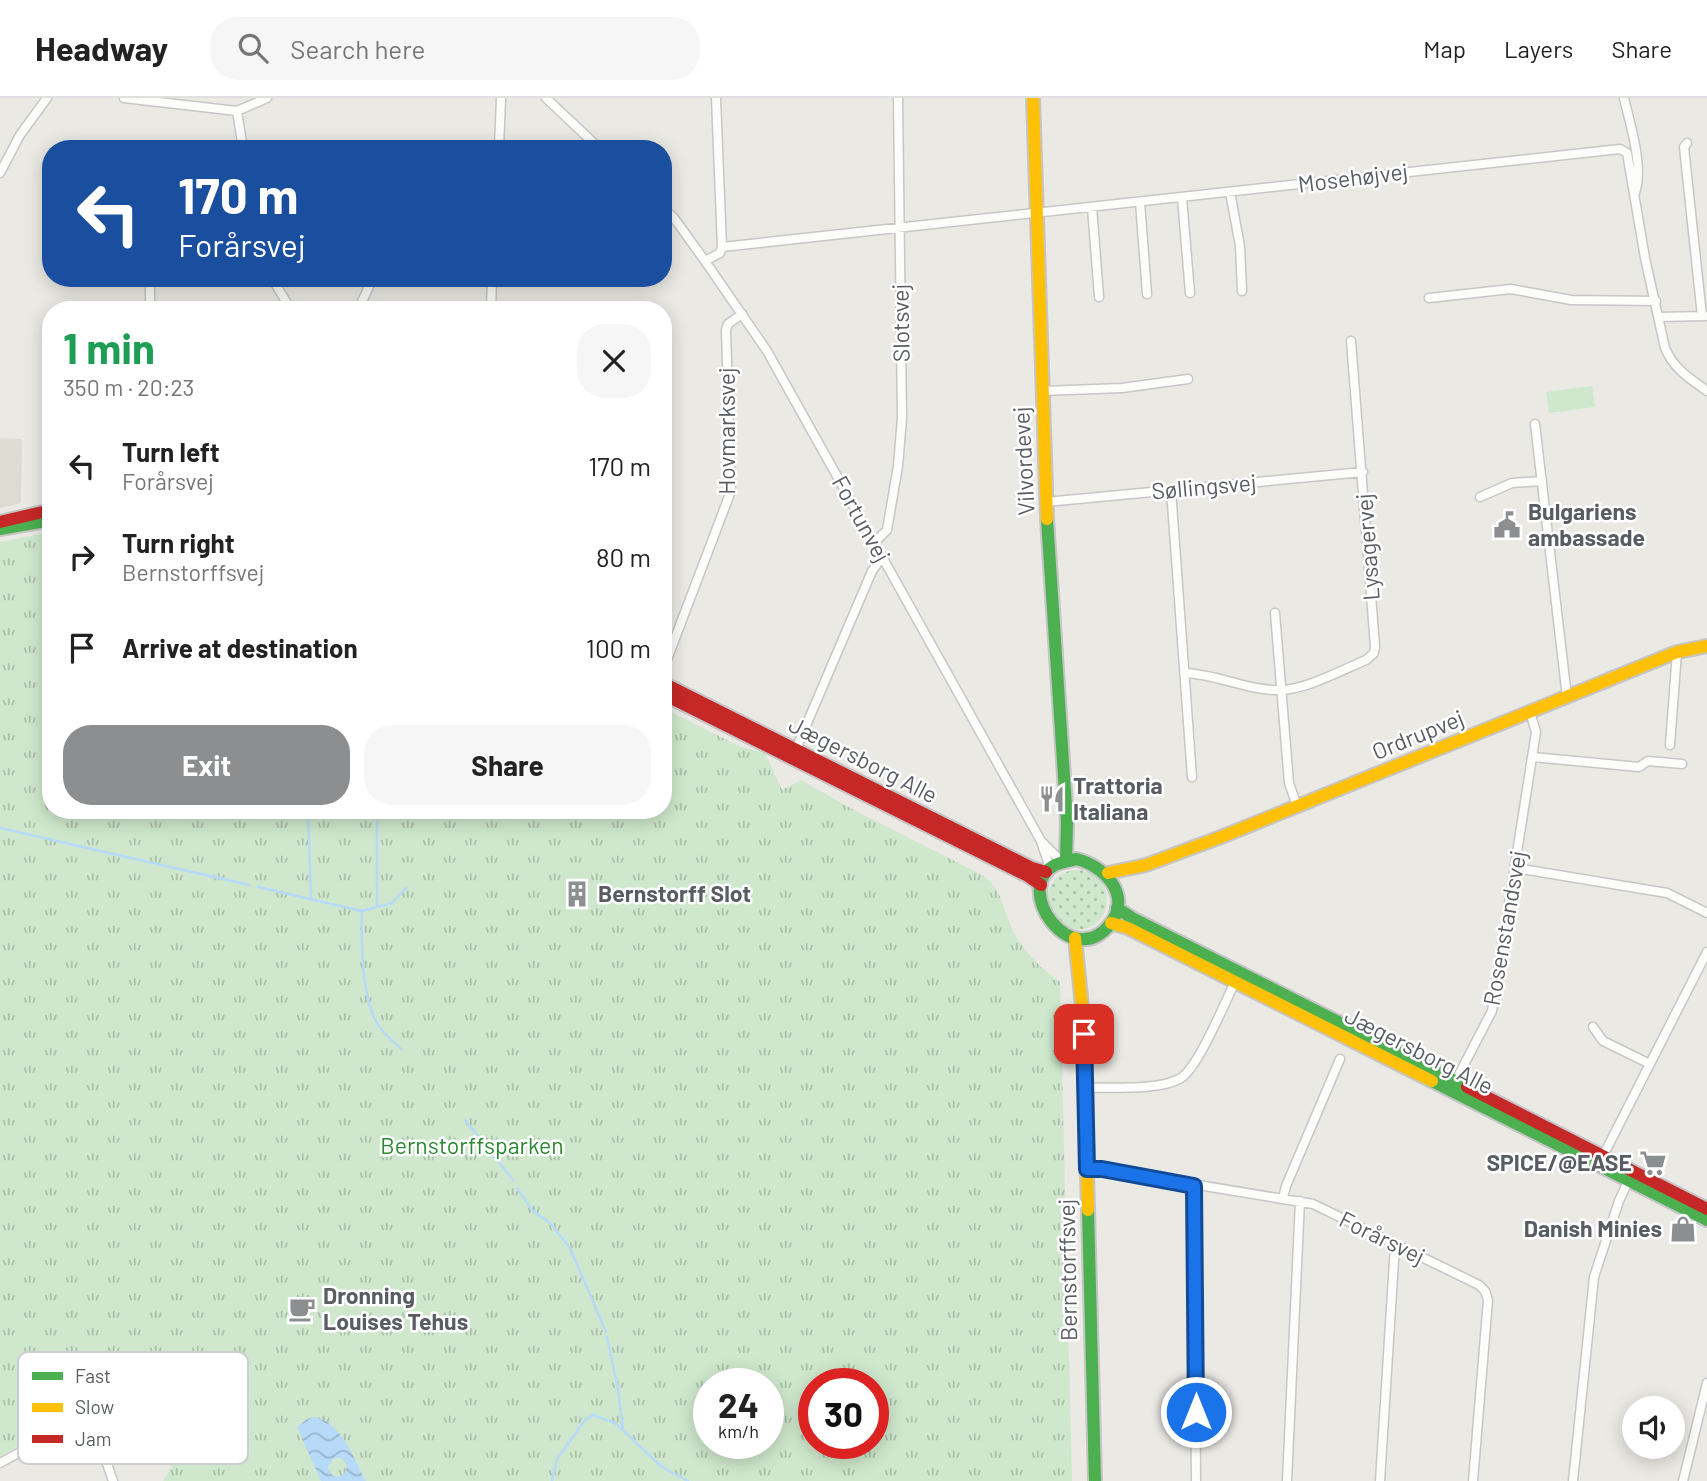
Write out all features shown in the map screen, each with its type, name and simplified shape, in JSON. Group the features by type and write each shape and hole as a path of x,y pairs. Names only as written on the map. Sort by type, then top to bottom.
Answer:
{"street":[{"path":"0,173 15,144 47,98"},
{"path":"124,98 237,111 267,98"},
{"path":"499,140 501,98"},
{"path":"546,98 590,140"},
{"path":"705,261 720,253 722,247 716,98"},
{"name":"Slotsvej","path":"875,542 887,530 898,466 902,418 898,98"},
{"name":"Vilvordevej","path":"1033,98 1046,502 1067,822 1060,864"},
{"name":"Mosehøjvej","path":"1624,98 1638,174 1634,195"},
{"path":"237,111 242,140"},
{"path":"1659,317 1705,316 1684,147 1688,143"},
{"name":"Mosehøjvej","path":"722,247 1620,149 1627,153 1645,258 1665,348 1680,373 1707,391"},
{"path":"1230,192 1240,246 1242,291"},
{"path":"1181,198 1190,293"},
{"path":"1140,202 1147,293"},
{"path":"1092,207 1099,297"},
{"name":"Fortunvej","path":"672,216 767,351 1041,841 1060,864"},
{"path":"150,289 150,301"},
{"path":"1429,298 1511,289 1571,300 1656,300"},
{"name":"Hovmarksvej","path":"672,646 731,491 726,330 728,324 742,314"},
{"name":"Lysagervej","path":"1282,690 1300,686 1366,660 1374,653 1352,341"},
{"path":"1042,391 1122,388 1188,379"},
{"path":"1535,424 1567,697"},
{"name":"Søllingsvej","path":"1046,502 1363,472"},
{"path":"1480,497 1511,483 1542,481"},
{"path":"1171,490 1192,777"},
{"path":"0,522 42,512"},
{"path":"0,529 42,522"},
{"path":"796,749 872,571 882,557"},
{"path":"1275,613 1289,783 1297,806"},
{"name":"Ordrupvej","path":"1108,873 1146,865 1677,652 1707,646"},
{"path":"1670,745 1677,652"},
{"path":"1185,673 1196,673 1264,689 1282,690"},
{"name":"Jægersborg Alle","path":"672,687 1032,868 1060,864"},
{"name":"Jægersborg Alle","path":"672,698 1018,871 1041,885"},
{"name":"Rosenstandsvej","path":"1454,1086 1492,1011 1533,757 1536,732 1530,712"},
{"path":"1533,757 1639,767 1648,761 1682,764"},
{"path":"1093,863 1108,873 1115,888 1116,908 1111,923 1103,932 1082,938 1060,932 1046,918 1041,904 1041,885 1060,864 1093,863"},
{"name":"Ordrupvej","path":"1115,888 1146,865"},
{"path":"1516,868 1667,892 1707,914"},
{"name":"Jægersborg Alle","path":"1116,908 1238,977 1631,1176 1707,1209"},
{"name":"Jægersborg Alle","path":"1111,923 1238,977"},
{"name":"Bernstorffsvej","path":"1082,938 1095,1481"},
{"path":"1601,1161 1707,952"},
{"path":"1085,1088 1162,1085 1180,1079 1192,1067 1238,977"},
{"path":"1593,1027 1603,1041 1650,1064"},
{"path":"1283,1198 1340,1059"},
{"path":"1324,1071 1334,1075"},
{"name":"Forårsvej","path":"1087,1169 1102,1169 1313,1204 1479,1285 1488,1300 1473,1481"},
{"path":"1573,1481 1594,1277 1619,1201 1631,1176"},
{"name":"Jægersborg Alle","path":"1631,1176 1707,1220"},
{"path":"1194,1186 1196,1481"},
{"path":"1287,1481 1300,1201"},
{"path":"1381,1481 1395,1245"},
{"path":"1683,1481 1707,1383"},
{"path":"0,1463 18,1453"},
{"path":"107,1464 113,1481"}],"shaded area":[{"path":"0,438 22,439 21,503 0,508"}],"green space":[{"path":"1592,386 1595,407 1549,413 1546,392"},
{"name":"Bernstorffsparken","path":"42,534 42,819 672,819 672,712 741,747 765,753 782,790 801,780 984,876 997,891 1012,929 1023,946 1036,962 1060,982 1072,1481 163,1481 172,1467 170,1464 248,1464 248,1352 18,1352 18,1446 0,1456 0,542"},
{"path":"1077,870 1098,879 1107,900 1098,921 1077,930 1056,921 1047,900 1056,879"}],"water":[{"path":"314,1417 324,1420 339,1433 366,1481 321,1481 297,1427","holes":["334,1458 342,1458 347,1465 345,1473 338,1477 332,1475 328,1467"]}],"waterway":[{"path":"308,819 311,898"},
{"path":"377,819 377,907"},
{"path":"0,828 249,885"},
{"path":"258,887 362,911 392,903 406,888"},
{"path":"362,911 363,964 369,1004 378,1025 401,1049"},
{"path":"465,1120 513,1180"},
{"path":"517,1188 533,1211 550,1223 570,1248 606,1332"},
{"path":"607,1337 623,1430"},
{"path":"552,1481 557,1459 585,1420 593,1415 615,1423 662,1467 688,1481"}],"traffic: fast":[{"path":"1047,519 1067,822 1066,860"},
{"path":"0,529 42,522"},
{"path":"1076,859 1096,867 1112,882 1118,902 1117,912 1111,923 1096,936 1080,939 1065,934 1052,922 1043,907 1040,891 1043,876 1055,865 1076,859"},
{"path":"1117,908 1467,1087"},
{"path":"1432,1081 1707,1220"},
{"path":"1088,1210 1095,1481"}],"traffic: slow":[{"path":"1033,98 1047,519"},
{"path":"1108,873 1146,865 1221,837 1677,652 1707,646"},
{"path":"1111,923 1128,928 1432,1081"},
{"path":"1075,938 1083,1016 1088,1210"}],"traffic: jam":[{"path":"0,522 42,512"},
{"path":"672,688 1032,868 1046,872"},
{"path":"672,698 1028,876 1041,885"},
{"path":"1467,1087 1707,1209"}],"place":[{"name":"Bulgariens ambassade","path":"1507,525"},
{"name":"Trattoria Italiana","path":"1052,799"},
{"name":"Bernstorff Slot","path":"577,894"},
{"name":"SPICE/@EASE","path":"1653,1163"},
{"name":"Danish Minies","path":"1683,1229"},
{"name":"Dronning Louises Tehus","path":"302,1309"}],"route":[{"path":"1084,1034 1087,1169 1102,1169 1194,1186 1196,1412"}]}
